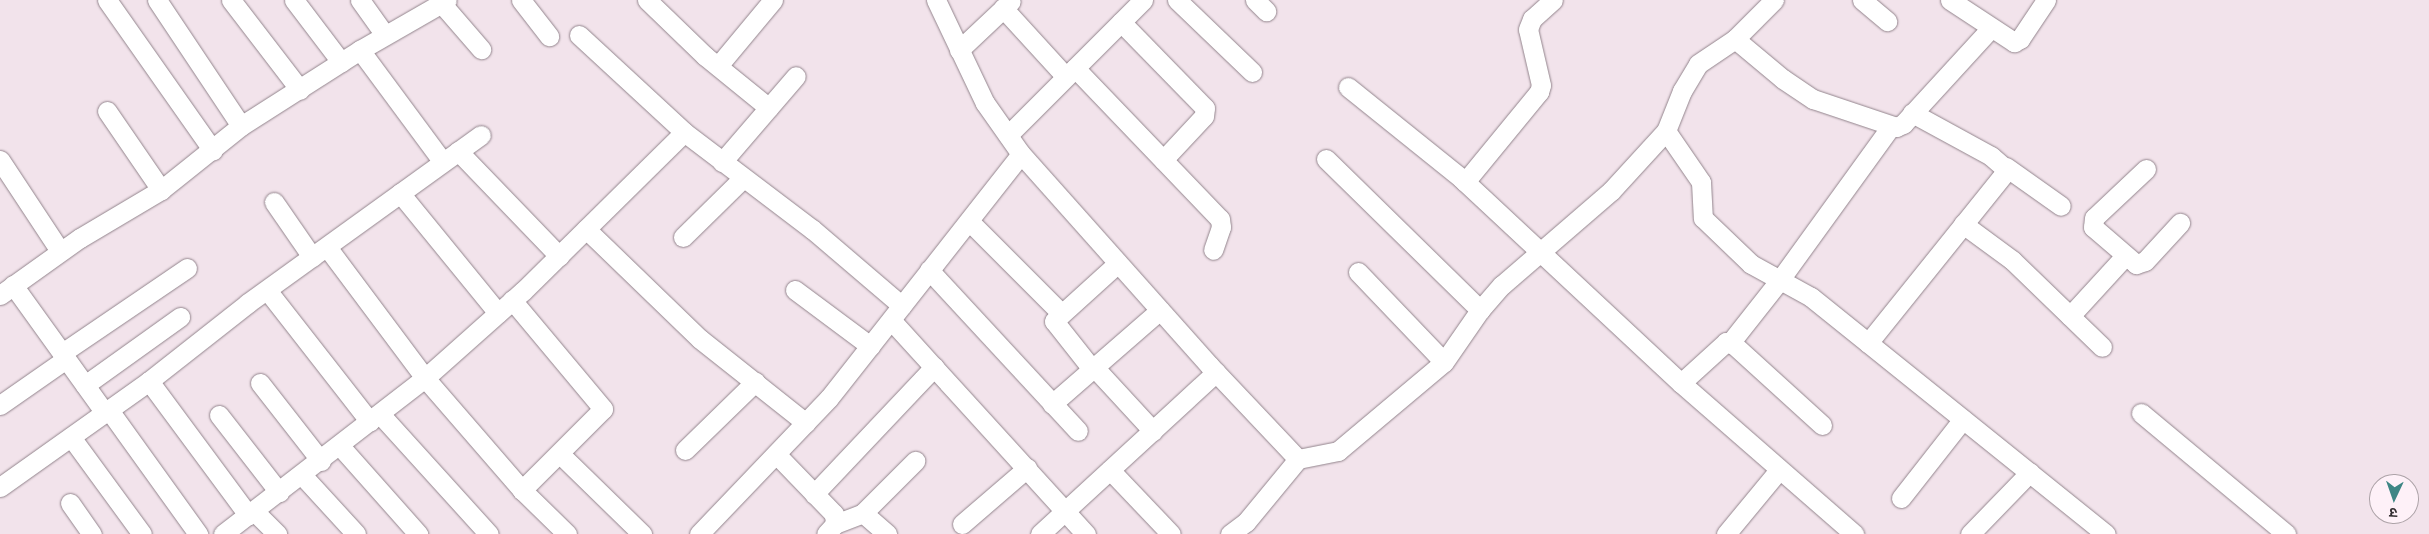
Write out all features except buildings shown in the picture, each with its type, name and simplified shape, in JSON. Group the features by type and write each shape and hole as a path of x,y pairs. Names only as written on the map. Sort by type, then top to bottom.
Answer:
{"street":[{"path":"107,0 213,151"},
{"path":"157,0 241,126"},
{"path":"231,0 300,90"},
{"path":"294,0 341,62"},
{"path":"360,0 385,35"},
{"path":"521,0 549,36"},
{"path":"647,0 718,66 769,108"},
{"path":"718,66 773,0"},
{"path":"936,0 958,50 985,103 1021,154 1216,372 1298,458"},
{"path":"1008,135 1143,0"},
{"path":"1177,0 1252,72"},
{"path":"1464,182 1539,92 1541,85 1528,29 1532,19 1553,0"},
{"path":"1230,534 1246,522 1298,458 1338,451 1444,362 1480,310 1502,285 1611,191 1666,132 1682,91 1698,64 1735,39 1774,0"},
{"path":"1862,0 1887,21"},
{"path":"1950,0 1990,28 2017,41 2046,0"},
{"path":"198,534 64,356 7,290 60,252 160,190 213,151 241,126 360,50 445,2 481,49"},
{"path":"958,50 1008,4 1070,73 1163,160 1220,219 1221,227 1214,250"},
{"path":"1121,22 1205,108 1204,116 1163,160"},
{"path":"1735,39 1801,92 1829,105 1890,126 1900,126 1990,28"},
{"path":"579,35 684,132 812,229 896,313 934,367 1086,534"},
{"path":"360,50 443,162"},
{"path":"722,162 796,76"},
{"path":"1348,87 1464,182 1681,382 1854,534"},
{"path":"107,111 160,190"},
{"path":"1912,113 2006,167 2061,206"},
{"path":"1730,343 1779,281 1890,126"},
{"path":"223,534 340,446 425,378 512,300 684,132"},
{"path":"1666,132 1701,182 1703,218 1751,264 1811,297 2106,534"},
{"path":"0,487 149,381 267,290 480,135"},
{"path":"458,151 558,256"},
{"path":"699,534 806,423 870,346 1021,154"},
{"path":"1326,159 1480,310"},
{"path":"0,160 60,252"},
{"path":"1868,343 2006,173 2006,167"},
{"path":"2146,169 2092,223 2125,256 2141,264 2180,223"},
{"path":"683,237 743,178"},
{"path":"400,193 498,313"},
{"path":"274,202 522,490 567,534"},
{"path":"969,220 1061,313"},
{"path":"1963,224 2012,260 2102,347"},
{"path":"586,229 695,334 806,423"},
{"path":"2070,316 2125,256"},
{"path":"1118,263 1061,313 1056,318 1055,325 1153,431"},
{"path":"0,405 64,356 187,268"},
{"path":"930,270 1078,431"},
{"path":"1358,272 1444,362"},
{"path":"267,290 375,418 489,534"},
{"path":"796,290 870,346"},
{"path":"512,300 603,405 601,415 522,490"},
{"path":"1052,404 1160,310"},
{"path":"85,385 180,317"},
{"path":"1681,382 1722,343 1730,343 1822,424"},
{"path":"814,494 934,367"},
{"path":"1040,534 1216,372"},
{"path":"149,381 251,513 276,534"},
{"path":"686,450 755,382"},
{"path":"260,383 320,461"},
{"path":"2141,413 2286,534"},
{"path":"218,416 279,492"},
{"path":"1901,498 1963,419"},
{"path":"71,437 142,534"},
{"path":"340,446 418,534"},
{"path":"560,454 642,534"},
{"path":"776,454 834,514 830,529"},
{"path":"830,529 863,513 915,461"},
{"path":"962,524 1027,468"},
{"path":"1110,470 1171,534"},
{"path":"1726,534 1779,470"},
{"path":"1970,534 2030,472"},
{"path":"302,475 356,534"},
{"path":"70,502 92,534"},
{"path":"863,513 887,534"}]}
